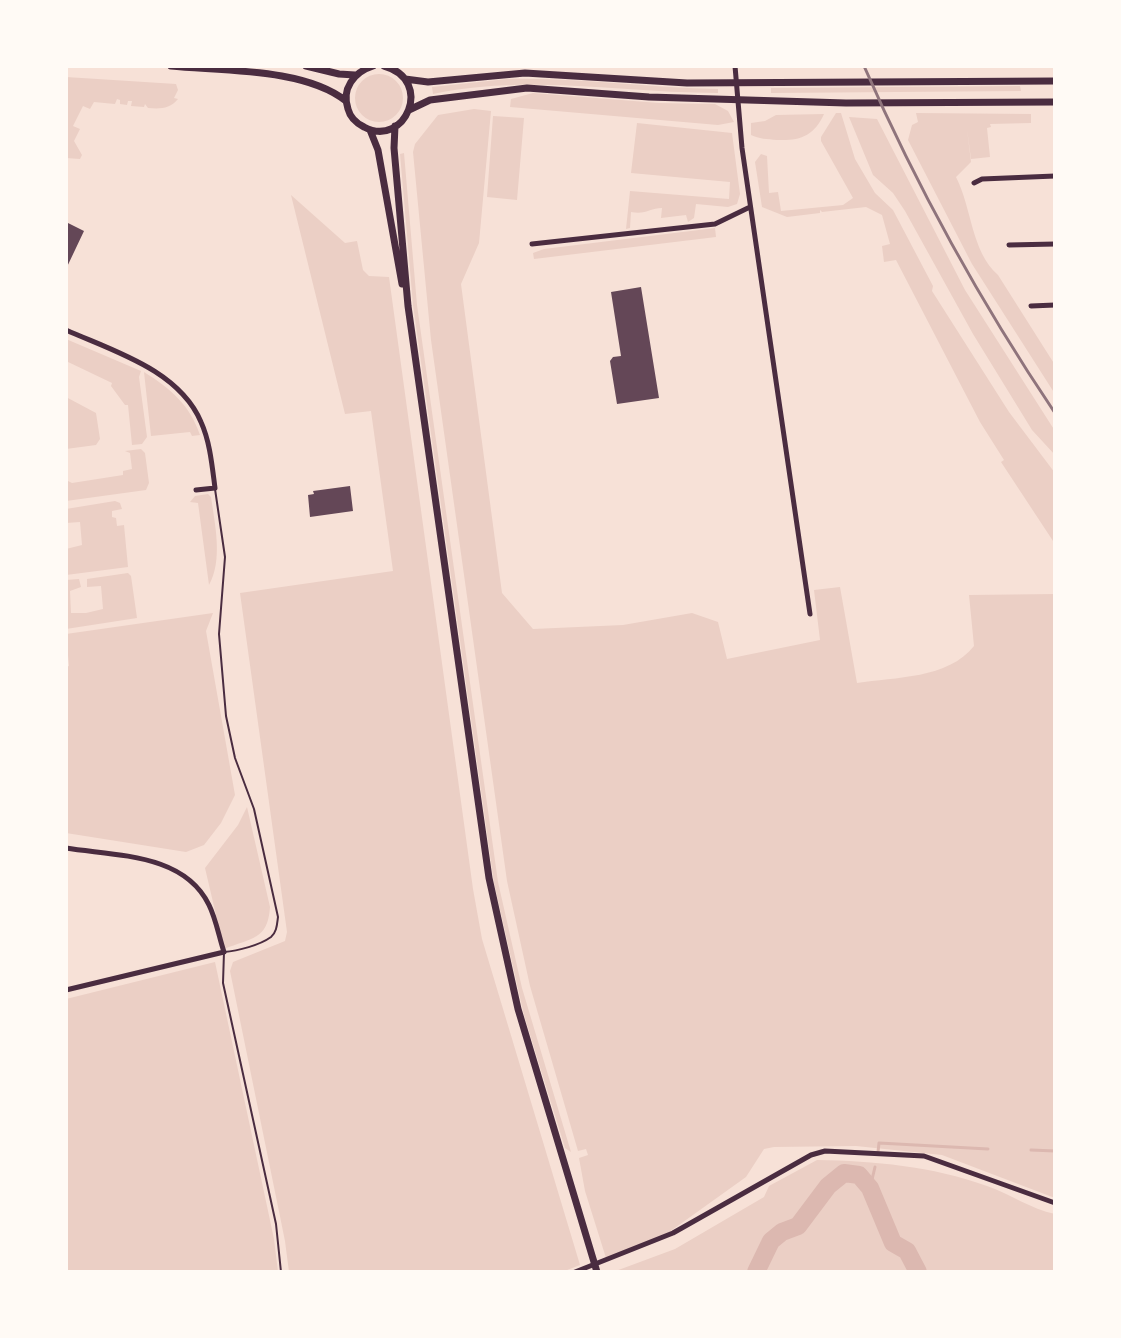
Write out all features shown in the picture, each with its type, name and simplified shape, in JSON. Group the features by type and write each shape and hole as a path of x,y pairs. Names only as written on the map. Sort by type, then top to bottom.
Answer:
{"main road":[{"path":"171,66 276,76 321,87 346,101"},
{"path":"306,66 355,75"},
{"path":"373,66 355,75 348,87 346,101 354,119 370,130 383,131 395,126 409,110 430,100 518,88 649,97 846,103 1055,102"},
{"path":"384,66 397,71 405,79 411,94 409,110"},
{"path":"405,79 428,82 533,73 661,83 1055,81"},
{"path":"395,126 394,148 408,306"},
{"path":"370,130 378,150 408,306 493,897 518,1009 597,1272"}],"street":[{"path":"735,66 750,207 810,614"},
{"path":"974,183 982,179 1055,176"},
{"path":"532,244 715,224 750,207"},
{"path":"1009,245 1055,244"},
{"path":"1031,306 1055,305"},
{"path":"66,330 144,367 182,393 195,410 206,436 215,488 196,490"},
{"path":"66,848 156,863 178,870 189,878 210,905 224,952 66,990"},
{"path":"575,1272 673,1233 811,1155 825,1151 932,1158 1055,1203"}],"lane":[{"path":"215,488 225,557 219,622 226,716 235,758 254,809 278,917 276,931 271,937 235,952 224,952 223,983 276,1224 281,1272"}],"shaded area":[{"path":"379,74 388,75 396,81 402,89 402,107 396,115 388,121 379,122 370,121 362,115 356,107 355,98 356,89 362,81 370,75"},
{"path":"66,77 176,84 178,90 174,98 178,99 172,105 161,108 148,108 145,104 144,107 131,106 132,101 128,101 127,105 120,104 117,99 115,104 94,102 90,109 83,106 73,126 80,129 74,141 82,155 80,159 66,158"},
{"path":"507,79 718,89 718,93 504,85 433,94 432,87"},
{"path":"1020,86 1021,91 771,93 771,88"},
{"path":"533,93 715,104 728,111 734,122 718,125 510,107 511,99"},
{"path":"474,109 491,111 479,243 461,284 502,593 533,629 623,625 692,613 718,622 727,659 820,640 814,590 840,587 857,683 920,675 936,671 963,657 974,646 969,595 1055,594 1055,1198 942,1155 856,1146 774,1147 764,1149 746,1177 665,1235 606,1258 585,1191 579,1158 588,1155 586,1149 578,1151 530,986 507,881 431,340 413,152 415,144 438,115"},
{"path":"836,113 841,113 855,159 875,193 893,210 933,286 932,291 1009,412 1055,473 1055,544 1001,462 1004,460 980,422 896,260 884,262 882,246 890,244 882,215 866,207 820,210 820,213 787,217 762,207 755,162 761,154 767,156 769,193 778,192 781,211 843,205 853,198 821,141"},
{"path":"916,113 1031,114 1031,123 990,124 991,127 987,128 990,157 971,159 967,129 971,162 956,177 982,254 1055,365 1055,394 972,264 908,140 912,125 918,122"},
{"path":"824,114 811,132 799,138 777,140 751,135 751,123 776,115"},
{"path":"493,116 524,118 517,200 487,197"},
{"path":"849,117 877,119 965,290 1055,431 1055,455 1032,430 973,334 905,211 893,193 873,175"},
{"path":"637,123 732,133 740,194 737,204 728,207 696,204 694,218 688,222 686,215 661,218 662,208 631,212 630,228 626,229 630,191 729,199 730,182 631,173"},
{"path":"404,153 417,305 498,882 522,988 571,1152 565,1148 524,1015 494,883 413,305 400,154"},
{"path":"291,195 345,243 357,241 363,270 369,276 389,277 473,889 482,939 580,1265 562,1272 289,1272 230,971 233,962 285,941 287,932 240,593 393,571 371,411 345,414"},
{"path":"715,228 716,237 534,259 533,253 544,249"},
{"path":"66,339 141,371 139,377 147,437 142,444 132,445 128,405 111,386 112,383 66,361"},
{"path":"144,372 178,399 191,415 200,435 192,436 190,432 151,436"},
{"path":"66,397 96,413 100,439 96,445 66,449"},
{"path":"141,449 145,453 149,483 146,490 66,501 66,480 72,483 123,475 123,471 132,469 130,453 125,451"},
{"path":"208,494 217,542 216,565 209,585 198,503 190,502 195,496"},
{"path":"115,501 120,503 122,509 112,511 112,517 116,518 117,526 124,525 128,567 66,575 66,549 82,545 80,522 66,523 66,509"},
{"path":"128,573 137,618 66,629 66,580 79,579 81,587 70,591 71,613 86,613 103,609 101,586 87,587 87,579"},
{"path":"213,613 206,631 235,795 221,823 204,845 186,852 66,833 66,667 69,666 66,634"},
{"path":"247,807 270,907 269,918 262,932 250,940 224,949 205,868 238,825"},
{"path":"215,962 274,1239 278,1272 66,1272 66,999"},
{"path":"817,1160 924,1169 987,1186 1055,1214 1055,1272 613,1272 675,1249 764,1197 769,1186"}],"building":[{"path":"66,222 84,231 66,269"},
{"path":"641,287 659,398 617,404 610,361 613,357 621,356 611,292"},
{"path":"350,486 353,511 310,517 308,495 314,494 313,491"}],"waterway":[{"path":"878,1152 879,1143 988,1149"},
{"path":"1031,1150 1055,1151"},
{"path":"870,1188 875,1167"},
{"path":"756,1272 771,1241 782,1232 798,1226 828,1186 844,1173 859,1175 870,1188 893,1243 907,1251 918,1272"}],"railway":[{"path":"864,66 952,244 1055,413"}]}
